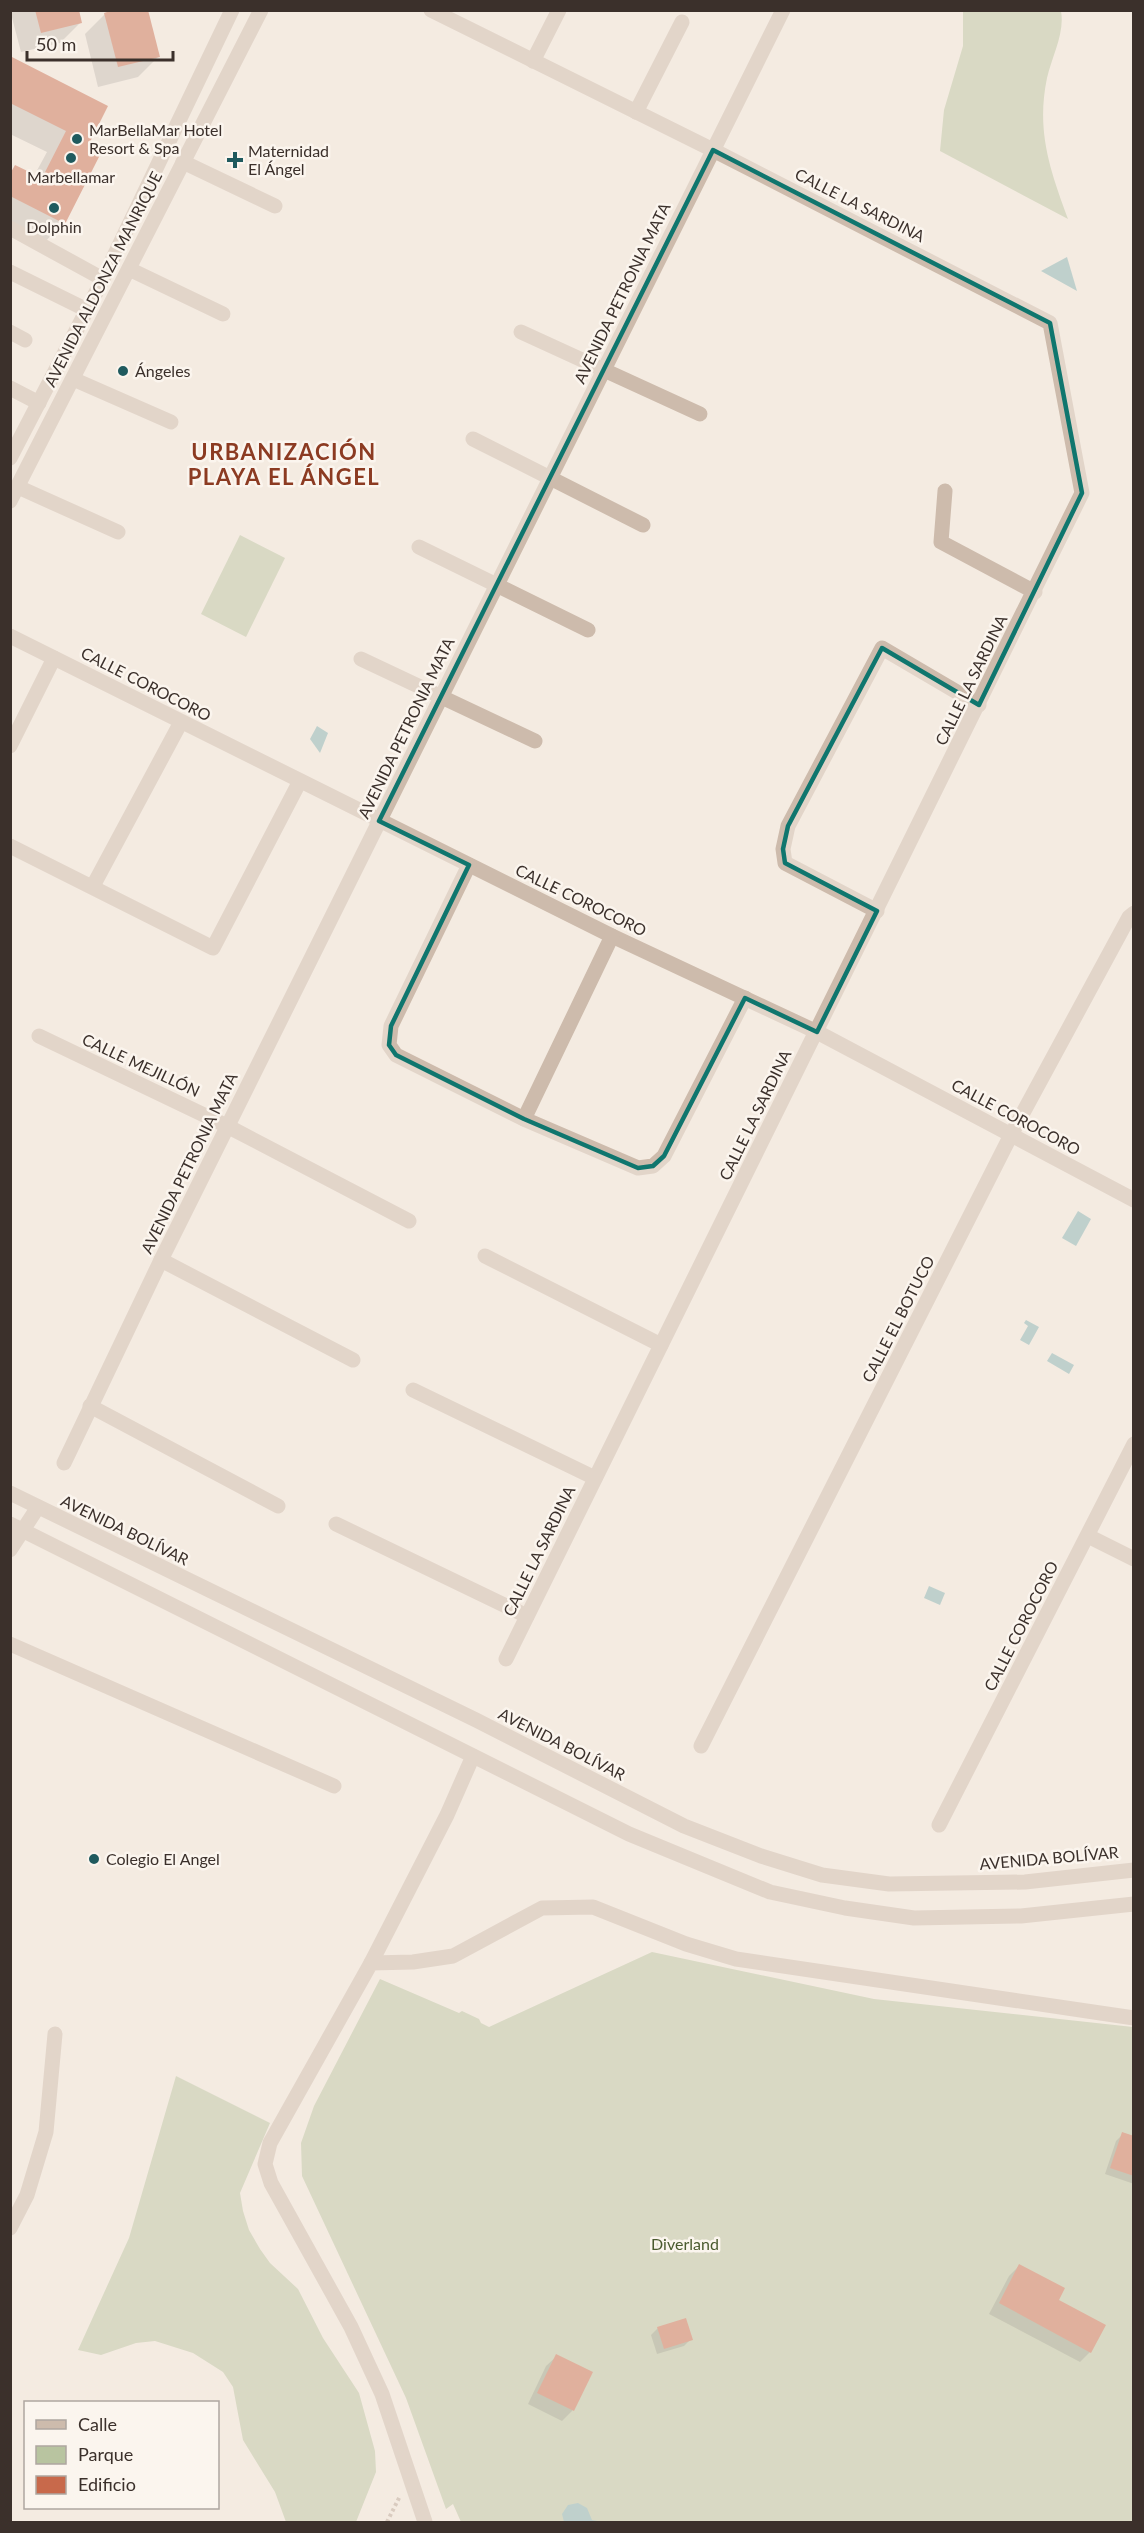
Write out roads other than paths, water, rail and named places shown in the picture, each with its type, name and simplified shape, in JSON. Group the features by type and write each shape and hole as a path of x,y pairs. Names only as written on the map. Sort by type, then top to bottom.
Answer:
{"street":[{"name":"AVENIDA ALDONZA MANRIQUE","path":"10,458 103,279 232,10"},
{"name":"AVENIDA ALDONZA MANRIQUE","path":"14,494 261,10"},
{"name":"CALLE LA SARDINA","path":"431,10 714,150 1050,323 1082,493 507,1659"},
{"path":"533,61 559,10"},
{"name":"AVENIDA PETRONIA MATA","path":"64,1463 161,1260 783,10"},
{"path":"636,112 682,22"},
{"path":"183,162 275,206"},
{"path":"10,228 103,279"},
{"path":"129,269 223,314"},
{"path":"10,272 87,310"},
{"path":"10,332 25,340"},
{"path":"521,332 700,414"},
{"path":"73,379 171,422"},
{"path":"10,388 39,403"},
{"path":"474,439 644,525"},
{"path":"945,491 941,542 1035,592"},
{"path":"14,494 118,532"},
{"path":"419,547 588,630"},
{"name":"CALLE COROCORO","path":"10,636 612,936 817,1032 1134,1200"},
{"path":"877,911 785,863 783,849 788,826 882,648 979,705"},
{"path":"10,746 54,658"},
{"path":"361,659 535,741"},
{"path":"93,886 181,722"},
{"path":"10,846 213,948 300,781"},
{"path":"469,865 391,1026 389,1045 396,1055 524,1119 638,1168 653,1166 664,1156 745,998"},
{"name":"CALLE EL BOTUCO","path":"701,1746 1011,1135 1129,917 1134,913"},
{"path":"524,1119 612,936"},
{"name":"CALLE MEJILLÓN","path":"39,1036 228,1126 409,1221"},
{"path":"485,1256 661,1345"},
{"path":"161,1260 352,1360"},
{"path":"413,1390 595,1478"},
{"path":"90,1407 278,1506"},
{"name":"CALLE COROCORO","path":"939,1825 1134,1444"},
{"name":"AVENIDA BOLÍVAR","path":"10,1492 476,1720 684,1826 761,1856 822,1875 889,1884 1025,1882 1134,1870"},
{"path":"10,1550 16,1527 38,1507"},
{"path":"336,1524 527,1616"},
{"path":"16,1527 629,1834 770,1892 845,1908 914,1918 1021,1916 1134,1904"},
{"path":"1088,1536 1134,1559"},
{"path":"10,1644 334,1786"},
{"path":"425,2523 382,2394 351,2327 271,2183 265,2164 270,2143 371,1963 447,1815 473,1756"},
{"path":"371,1963 413,1962 453,1956 542,1908 593,1907 686,1944 736,1959 1134,2018"},
{"path":"10,2228 27,2195 46,2132 55,2034"}],"water":[{"path":"1067,257 1077,291 1041,271"},
{"path":"317,726 328,733 320,753 310,739"},
{"path":"1078,1211 1091,1219 1076,1246 1062,1238"},
{"path":"1026,1320 1039,1327 1029,1345 1020,1340 1028,1326 1024,1323"},
{"path":"1052,1353 1074,1365 1069,1374 1047,1361"},
{"path":"929,1586 945,1593 940,1605 924,1598"},
{"path":"578,2503 587,2508 592,2520 603,2522 564,2522 562,2514 568,2505"}],"place":[{"name":"MarBellaMar Hotel Resort & Spa","path":"77,139"},
{"name":"Marbellamar","path":"71,158"},
{"name":"Maternidad El Ángel","path":"235,160"},
{"name":"Dolphin","path":"54,208"},
{"name":"Ángeles","path":"123,371"},
{"name":"Colegio El Angel","path":"94,1859"}],"district":[{"name":"URBANIZACIÓN PLAYA EL ÁNGEL","path":"284,464"}],"park label":[{"name":"Diverland","path":"685,2244"}]}
